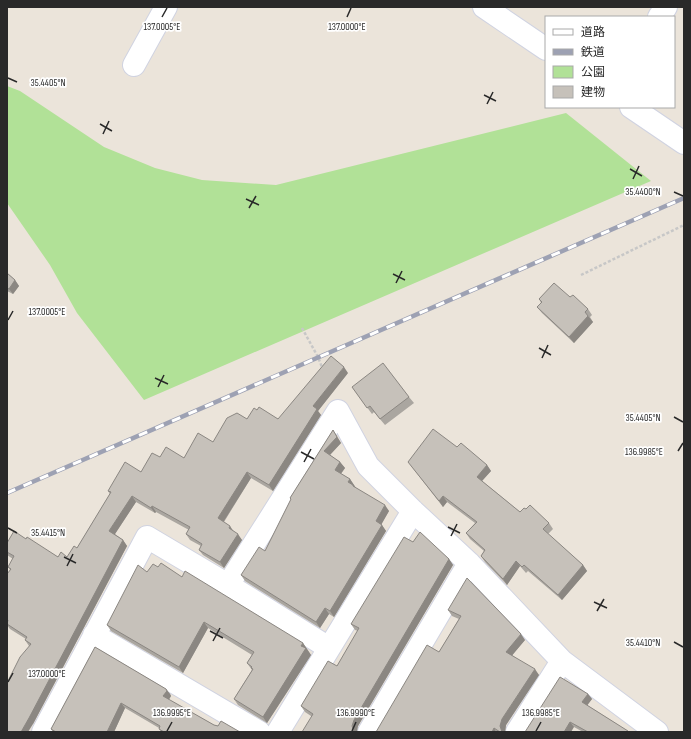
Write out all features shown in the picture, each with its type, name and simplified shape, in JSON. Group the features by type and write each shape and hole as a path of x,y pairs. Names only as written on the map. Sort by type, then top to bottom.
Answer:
{"street":[{"path":"134,65 166,7"},
{"path":"484,7 545,48"},
{"path":"660,16 666,7"},
{"path":"632,108 684,143"},
{"path":"228,585 338,411 368,466 413,511 469,562 562,661 657,732"},
{"path":"278,732 413,511"},
{"path":"43,732 147,537 329,648"},
{"path":"369,732 469,562"},
{"path":"94,635 259,732"},
{"path":"517,732 562,661"}],"path":[{"path":"581,275 684,225"},
{"path":"302,328 318,357 323,370"}],"green space":[{"path":"7,86 20,91 104,147 155,168 202,180 276,185 566,113 651,181 144,400 77,313 50,265 7,203"}],"building":[{"path":"7,273 15,280 9,289 7,288"},
{"path":"554,283 570,297 573,295 588,309 585,312 588,316 569,337 537,307 542,302 539,299"},
{"path":"331,356 344,367 313,406 317,409 269,485 247,472 218,518 230,526 229,528 238,534 220,562 199,550 202,544 186,534 190,527 152,506 151,508 132,496 109,531 123,540 29,718 21,732 7,732 7,683 20,657 31,644 25,640 27,637 7,624 7,574 11,569 8,567 14,556 7,552 7,543 14,531 26,539 27,537 58,557 61,552 67,557 74,546 77,548 111,492 108,491 125,462 141,472 152,453 160,457 166,447 184,458 198,433 213,442 227,418 237,413 247,419 254,408 257,410 259,407 278,419"},
{"path":"383,363 409,397 380,419 370,406 367,408 352,387"},
{"path":"433,429 457,447 461,443 487,465 477,477 520,512 530,505 549,523 543,529 583,565 558,595 524,565 522,567 516,561 503,579 481,556 485,550 466,533 477,522 443,496 439,501 408,462"},
{"path":"333,430 337,437 324,451 340,462 335,470 350,479 348,482 353,486 385,505 376,521 382,525 330,611 325,608 316,622 241,575 259,547 265,551 291,499 290,498"},
{"path":"420,532 449,559 354,720 352,726 354,732 302,732 313,714 301,706 328,661 337,666 359,628 351,624 404,537 413,542"},
{"path":"161,563 182,577 185,571 303,643 301,646 306,648 263,717 234,699 253,669 247,663 254,652 204,622 179,667 107,625 138,565 147,572 153,564 158,567"},
{"path":"467,578 521,634 506,652 535,669 502,719 500,726 502,732 494,728 492,732 376,732 427,645 439,652 461,616 448,610"},
{"path":"95,647 166,689 167,691 163,696 214,725 218,726 221,721 240,732 164,732 159,729 160,726 121,703 107,732 56,732 51,729"},
{"path":"560,677 588,694 582,702 628,731 588,732 570,722 564,732 525,732"}],"railway":[{"path":"7,493 684,198"}]}
